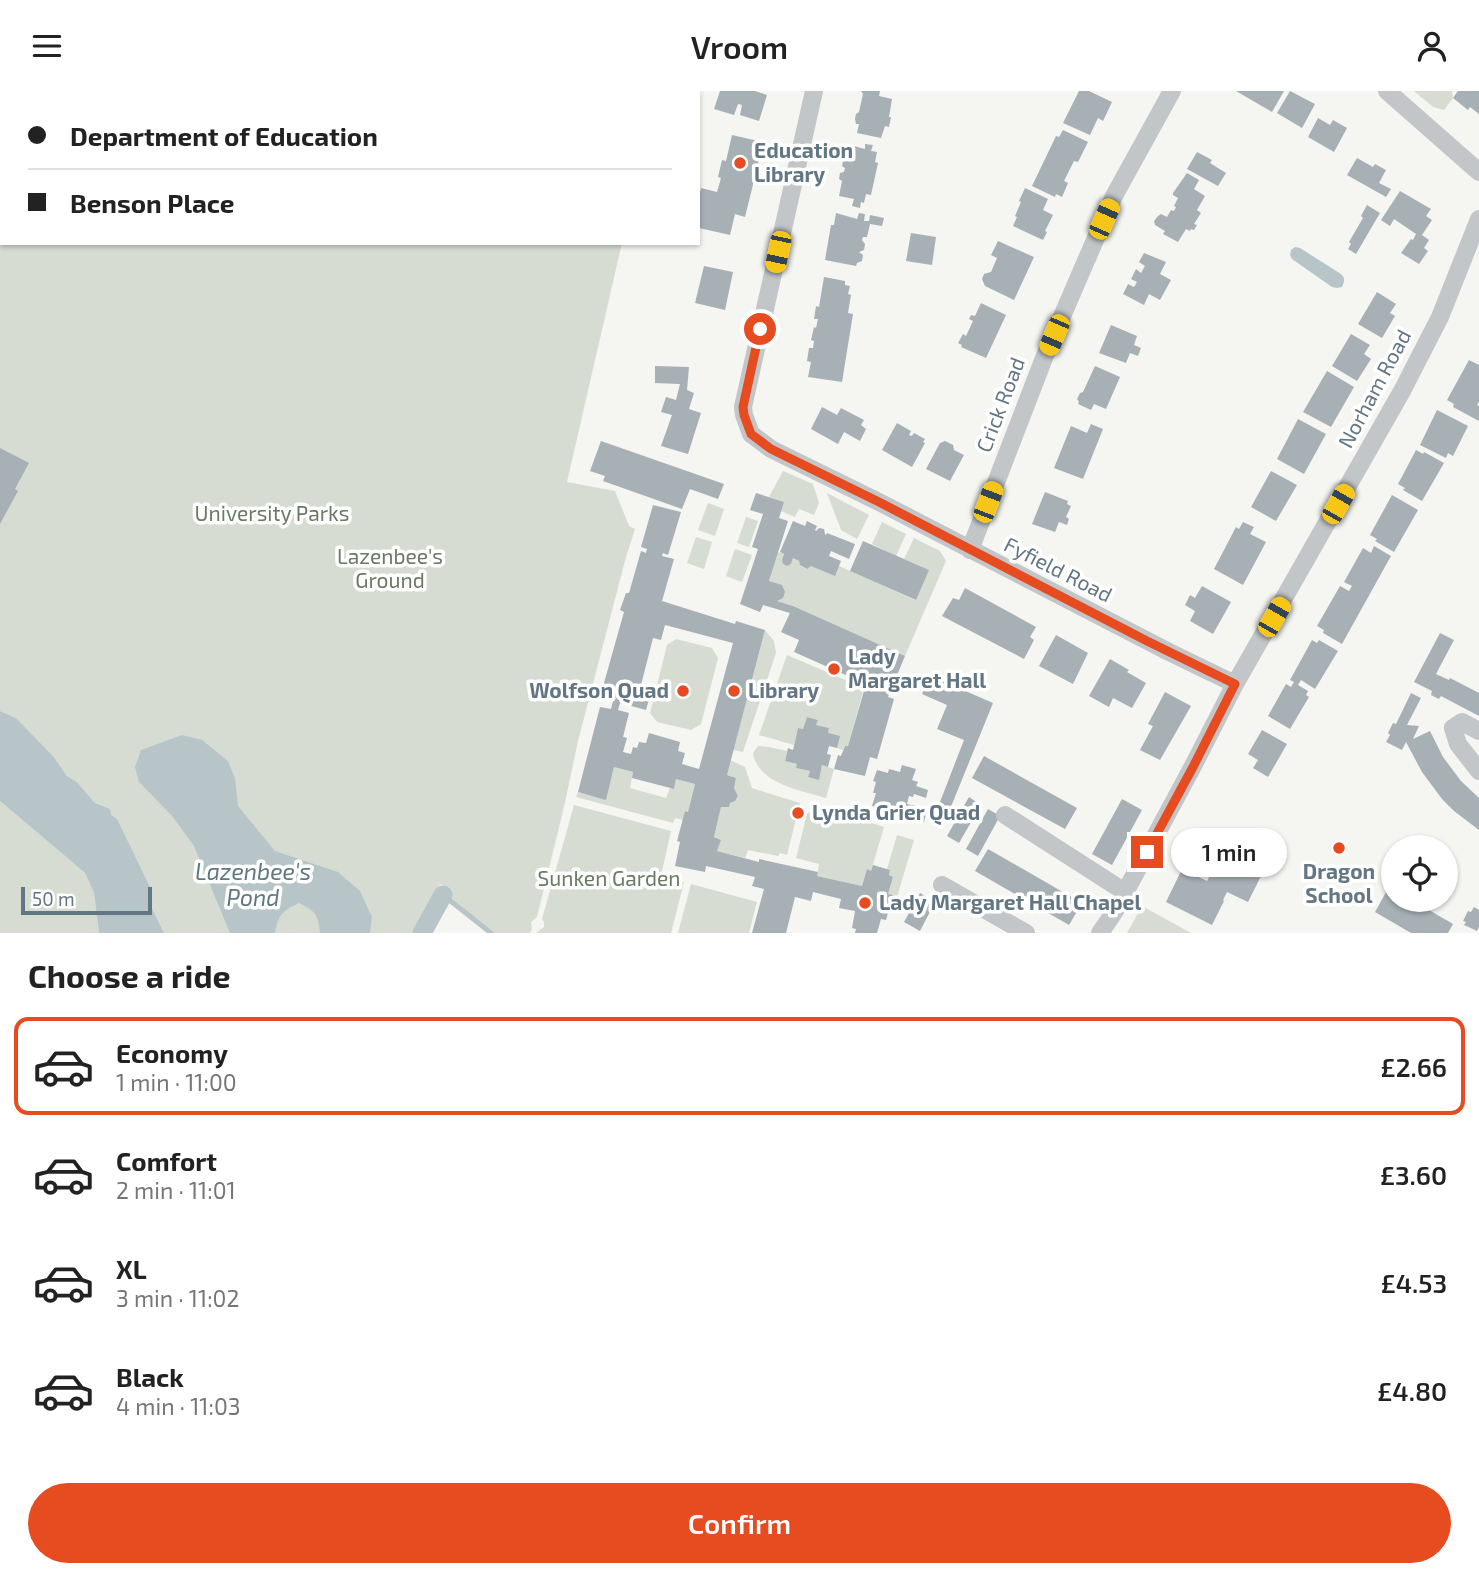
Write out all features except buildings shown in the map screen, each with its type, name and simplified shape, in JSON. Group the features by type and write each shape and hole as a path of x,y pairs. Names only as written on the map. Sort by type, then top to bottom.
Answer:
{"street":[{"name":"Fyfield Road","path":"814,91 743,407 751,434 771,449 1235,684"},
{"name":"Crick Road","path":"970,550 1044,358 1114,196 1172,91"},
{"path":"1387,91 1479,172"},
{"name":"Norham Road","path":"1100,933 1115,911 1235,684 1402,391 1440,317 1479,219"},
{"path":"1479,731 1462,722 1454,728 1458,744 1479,771"},
{"path":"1005,815 1125,892"},
{"path":"942,885 1026,933"}],"green space":[{"path":"1414,91 1452,91 1453,98 1444,110 1433,107"},
{"name":"University Parks","path":"0,245 622,245 567,482 615,491 629,526 635,529 578,741 537,917 531,922 530,933 491,933 451,901 444,886 440,884 412,933 164,933 150,904 150,887 111,815 95,803 77,782 67,776 54,757 16,718 0,711"},
{"path":"783,471 813,484 819,503 814,515 799,509 795,517 781,511 784,502 769,497"},
{"path":"827,493 869,515 857,539 841,530"},
{"path":"708,503 724,509 715,536 698,530"},
{"path":"746,517 758,521 749,547 737,543"},
{"path":"882,522 906,534 896,556 872,544"},
{"path":"696,537 712,542 704,569 687,563"},
{"path":"914,538 940,551 946,561 905,656 777,601 769,581 778,552 784,554 782,561 787,566 793,558 806,569 811,566 839,566 915,600 929,570 904,559"},
{"path":"735,549 752,555 742,582 726,576"},
{"path":"765,630 774,641 776,653 743,752 733,750"},
{"path":"676,639 712,648 718,658 701,724 691,730 657,722 650,713 667,645"},
{"path":"787,655 864,688 848,746 843,750 837,748 828,733 829,728 816,725 818,720 807,717 803,729 798,728 794,745 759,735"},
{"path":"758,746 787,751 785,761 810,771 808,777 819,779 822,765 834,769 826,798 772,779 757,764 753,753"},
{"path":"730,760 745,767 752,788 800,803 787,855 780,853 778,856 748,850 745,858 717,851 721,840 714,837 721,807 729,807 738,796 734,788 736,778 727,775"},
{"path":"614,767 633,772 630,788 666,798 670,788 674,788 676,779 695,784 688,812 685,811 683,820 675,818 673,823 576,797 578,792 606,799"},
{"path":"0,801 85,873 94,893 99,933 0,933"},
{"name":"Sunken Garden","path":"574,805 671,831 661,876 684,882 671,933 536,933 544,927 542,919"},
{"path":"818,806 884,827 871,871 867,870 862,886 817,876 819,864 796,858 807,814"},
{"path":"897,835 914,840 897,897 888,894 893,877 887,869"},
{"path":"691,884 757,902 749,933 678,933"},
{"path":"1142,906 1191,933 1127,933"}],"water":[{"path":"1295,247 1341,274 1344,280 1342,287 1332,287 1292,259 1291,250"},
{"path":"0,711 16,718 54,757 67,776 77,782 95,803 110,809 150,887 150,904 164,933 99,933 94,893 85,873 0,801"},
{"name":"Lazenbee's Pond","path":"182,735 202,740 228,761 235,778 238,806 275,851 338,872 360,891 372,917 370,933 320,933 315,914 299,903 282,914 275,933 230,933 194,846 172,816 139,782 135,767 141,750"}],"waterway":[{"path":"443,895 491,933"},
{"path":"422,933 443,895"}],"place":[{"name":"Education Library","path":"740,163"},
{"name":"Lady Margaret Hall","path":"834,669"},
{"name":"Wolfson Quad","path":"683,691"},
{"name":"Library","path":"734,691"},
{"name":"Lynda Grier Quad","path":"798,813"},
{"name":"Dragon School","path":"1339,848"},
{"name":"Lady Margaret Hall Chapel","path":"865,903"}],"route":[{"path":"760,329 743,407 751,434 771,449 1235,684 1147,852"}],"park label":[{"name":"Lazenbee's Ground","path":"390,569"}]}
